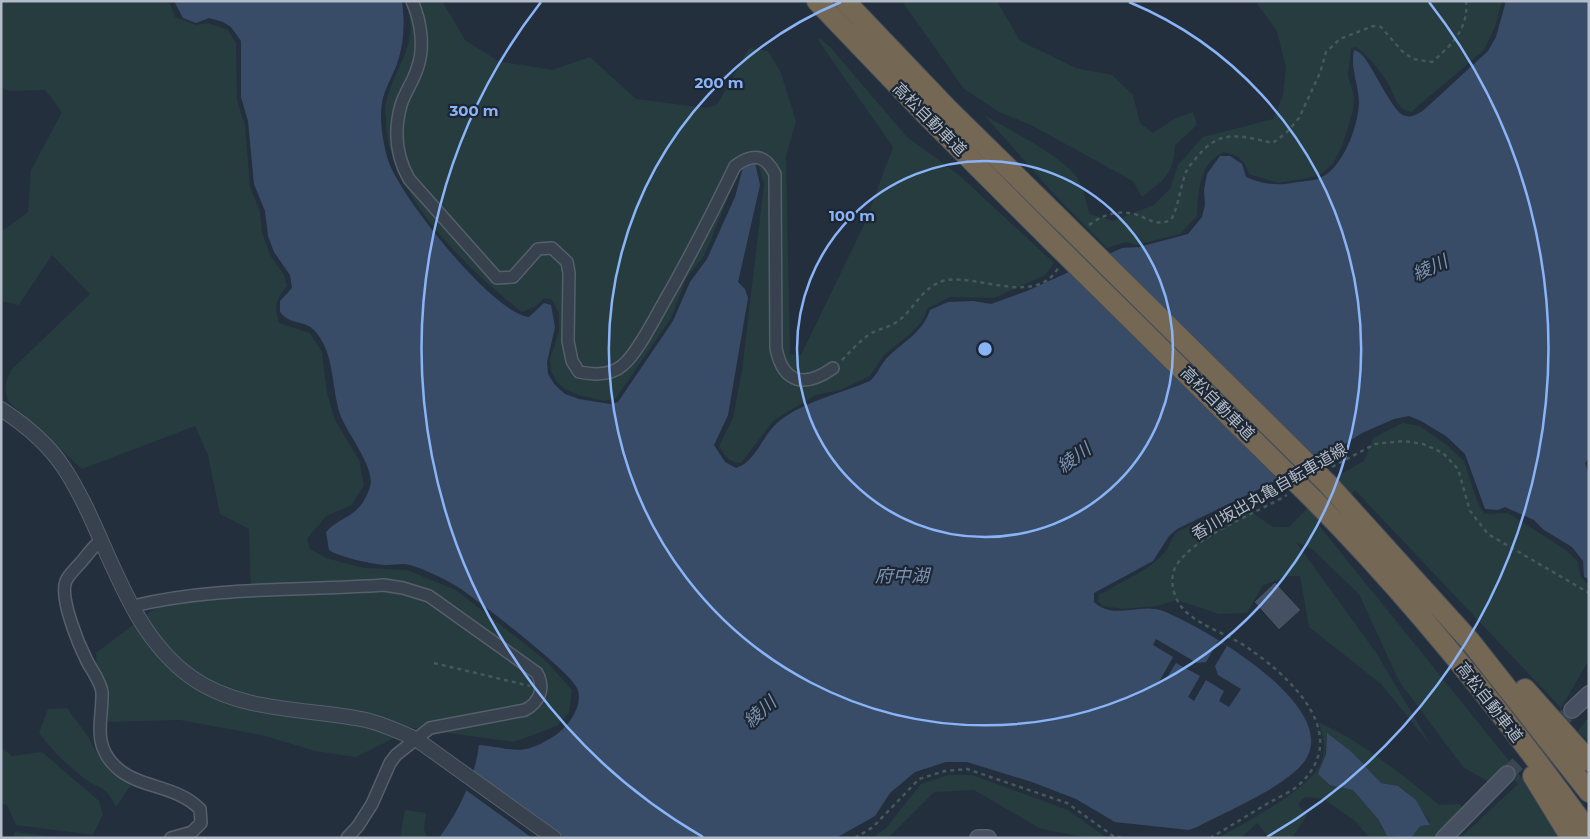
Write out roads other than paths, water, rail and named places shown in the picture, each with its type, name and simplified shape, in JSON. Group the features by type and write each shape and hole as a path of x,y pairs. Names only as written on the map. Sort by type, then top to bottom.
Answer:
{"highway":[{"name":"高松自動車道","path":"817,1 929,118 1344,530 1456,659 1589,832"},
{"name":"高松自動車道","path":"845,1 948,109 1326,478 1470,640 1589,792"},
{"path":"1359,516 1478,636 1589,761"},
{"path":"1456,659 1479,704 1536,780 1571,838"}],"main road":[{"path":"1572,710 1589,694"},
{"path":"1444,838 1507,774"},
{"path":"978,838 988,838"}],"street":[{"path":"412,1 419,17 421,48 418,68 402,104 398,122 397,144 401,164 409,179 497,278 513,277 538,249 552,248 567,262 569,273 568,341 572,362 580,372 593,375 611,372 623,366 648,330 692,255 735,166 746,158 759,158 770,163 775,174 776,348 779,363 788,375 804,381 819,378 833,368"},
{"path":"1,409 36,437 63,467 134,606 158,646 192,678 219,693 251,703 368,720 416,739 554,838"},
{"path":"101,541 94,546 66,580 64,592 78,643 102,690 98,732 105,752 116,767 136,779 161,786 188,798 200,809 201,823 192,832 171,838"},
{"path":"134,606 167,598 226,591 384,585 404,588 429,596 528,666 541,681 539,698 534,705 525,710 430,728 396,755 390,763 372,804 358,826 347,838"}],"water":[{"name":"府中湖","path":"174,1 402,1 404,25 401,48 397,64 384,93 381,110 382,132 388,160 409,199 428,224 471,275 493,296 513,311 529,317 544,303 551,305 555,327 547,362 548,374 555,385 565,394 579,399 610,404 618,402 673,321 690,282 707,259 735,197 744,164 754,158 760,185 738,282 745,289 748,298 728,415 714,445 725,462 736,468 743,465 754,455 772,428 787,415 810,403 870,381 886,359 917,332 930,310 948,302 973,301 991,304 1027,291 1122,248 1139,247 1188,234 1202,217 1205,205 1204,190 1207,174 1220,156 1230,156 1242,164 1246,177 1271,184 1312,180 1328,173 1336,165 1348,146 1356,123 1359,96 1353,64 1354,50 1365,59 1399,112 1406,116 1412,116 1425,109 1488,51 1496,37 1506,1 1589,1 1589,458 1585,463 1589,475 1589,579 1584,577 1583,561 1572,547 1544,530 1534,520 1505,507 1498,510 1485,509 1465,454 1446,436 1409,416 1394,419 1362,433 1321,459 1177,529 1169,536 1153,561 1094,593 1094,602 1110,610 1145,608 1163,611 1207,633 1262,671 1286,693 1303,715 1311,738 1306,759 1298,769 1272,788 1197,827 1189,830 1115,822 1076,799 1032,782 967,762 946,762 915,772 890,793 875,816 836,838 439,838 465,794 474,770 479,745 516,750 531,748 551,738 563,729 573,717 579,695 577,688 559,667 524,637 450,582 410,565 387,565 366,562 348,558 329,550 326,532 361,505 370,487 369,470 340,414 329,360 321,340 311,327 289,319 280,312 280,301 292,288 290,275 274,252 268,236 265,211 254,184 248,121 241,97 241,41 231,27 223,22 209,18 196,23 183,18"},
{"path":"1327,733 1353,753 1381,783 1398,786 1416,800 1430,825 1420,826 1411,838 1387,836 1378,819 1353,790 1330,785 1318,774 1326,754"}],"tunnel":[{"path":"1507,774 1572,710"}],"water label":[{"name":"綾川","path":"1430,268"},
{"name":"綾川","path":"1074,458"},
{"name":"綾川","path":"760,712"}]}
